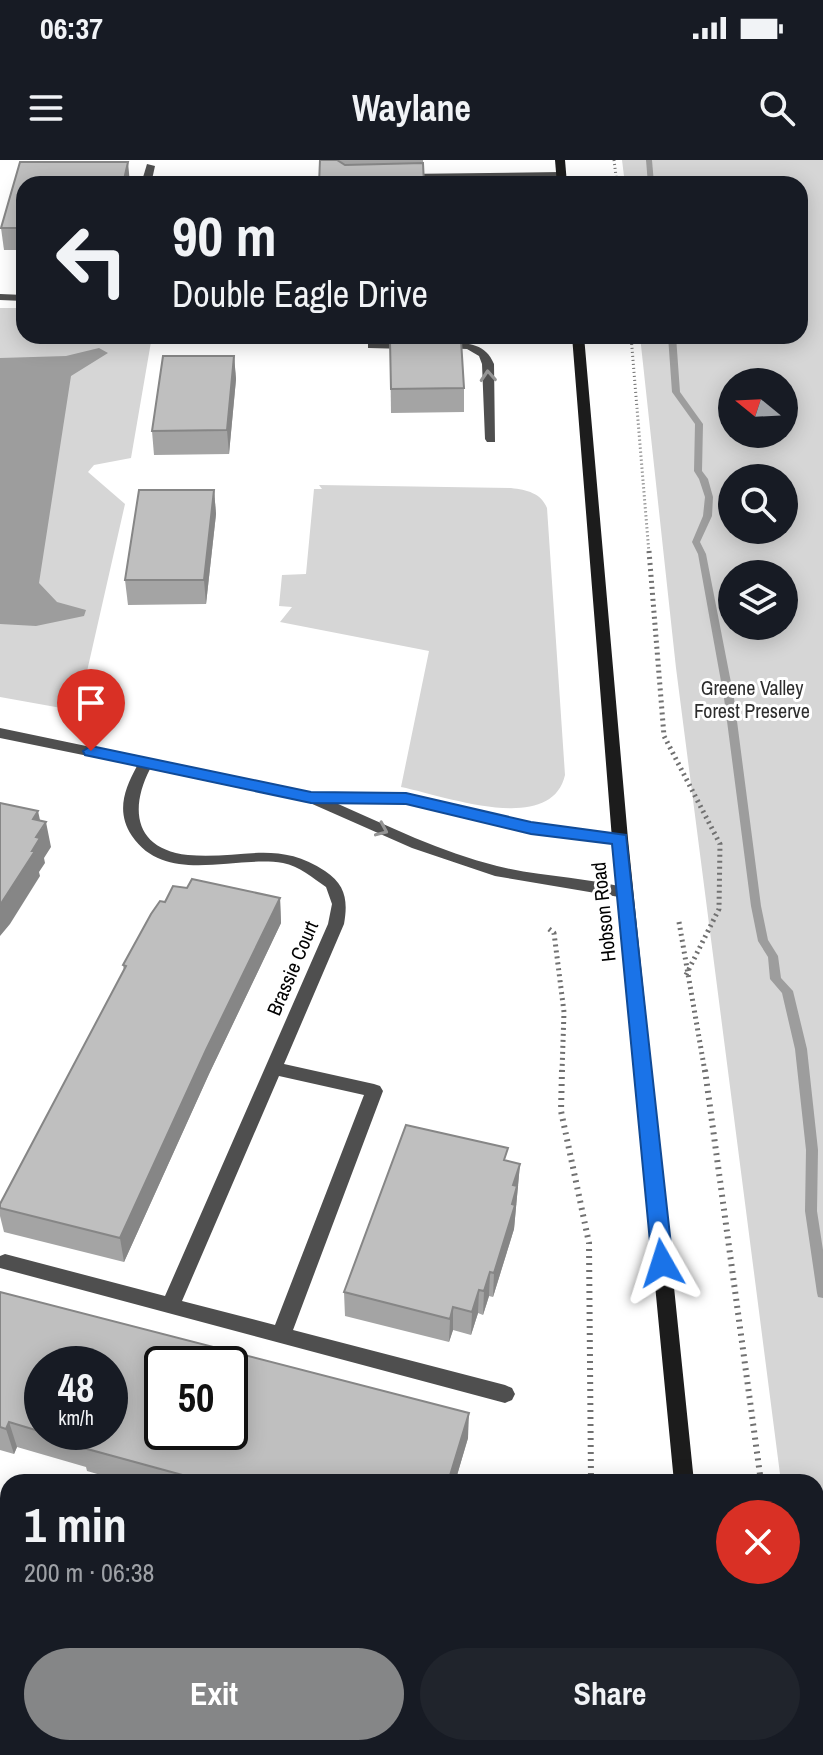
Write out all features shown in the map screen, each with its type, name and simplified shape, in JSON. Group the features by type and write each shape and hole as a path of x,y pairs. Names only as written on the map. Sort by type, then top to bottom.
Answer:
{"main road":[{"name":"Hobson Road","path":"579,344 620,839 683,1474"}],"street":[{"path":"148,176 150,166"},
{"path":"372,346 408,346"},
{"path":"445,346 469,346 484,354 488,364 491,439"},
{"path":"0,733 311,798 401,838 474,864 522,877 625,893"},
{"name":"Brassie Court","path":"146,762 132,790 128,807 131,825 143,841 163,853 190,860 225,861 262,855 289,859 333,884 340,904 336,924 170,1306"},
{"path":"311,798 406,798 531,828 620,839"},
{"path":"273,1068 374,1091 281,1335"},
{"path":"5,1262 505,1394"}],"path":[{"path":"632,344 664,736 720,844 719,909 686,975"},
{"path":"679,922 717,1140 760,1474"},
{"path":"549,929 554,933 564,1012 561,1111 589,1243 592,1307 591,1474"}],"green space":[{"name":"Greene Valley Forest Preserve","path":"622,160 823,160 823,1474 780,1474 676,668 641,344 808,344 808,176 624,176"},
{"path":"0,308 16,308 16,344 151,344 131,458 94,465 88,472 125,504 78,711 0,697"},
{"path":"319,485 511,488 533,493 541,499 547,508 565,775 556,793 540,804 519,808 469,803 401,787 429,651 280,622 292,607 279,606 282,575 306,574 314,489 322,489"}],"shaded area":[{"path":"99,348 108,353 71,376 39,583 57,602 86,610 84,616 36,626 0,624 0,358 66,356"}],"building":[{"path":"320,160 337,160 345,165 423,163 424,176 319,176"},
{"path":"20,162 128,162 125,176 16,176 16,228 1,228"},
{"path":"390,344 461,344 464,388 391,389"},
{"path":"163,356 234,356 227,430 152,431"},
{"path":"139,490 214,490 204,580 125,580"},
{"path":"0,803 38,811 33,819 46,822 36,837 40,838 32,851 35,851 0,905"},
{"path":"192,879 280,898 120,1238 0,1208 151,914 160,901 165,902 173,886 187,888"},
{"path":"406,1125 508,1148 504,1160 520,1164 513,1185 517,1186 512,1204 515,1205 494,1273 490,1272 484,1291 479,1290 472,1312 453,1307 450,1319 344,1292"},
{"path":"0,1292 209,1346 144,1346 144,1450 248,1450 248,1356 469,1413 450,1474 179,1474 91,1450 128,1450 128,1346 24,1346 24,1427 9,1422 6,1429 0,1427"}],"waterway":[{"path":"649,160 650,176"},
{"path":"673,344 676,392 699,424 698,471 707,488 709,506 705,525 696,542 702,554 729,698 756,906 763,941 773,956 776,979 787,991 801,1049 812,1150 811,1211 823,1293"}],"route":[{"path":"91,751 311,798 406,798 531,828 620,839 662,1263"}]}
